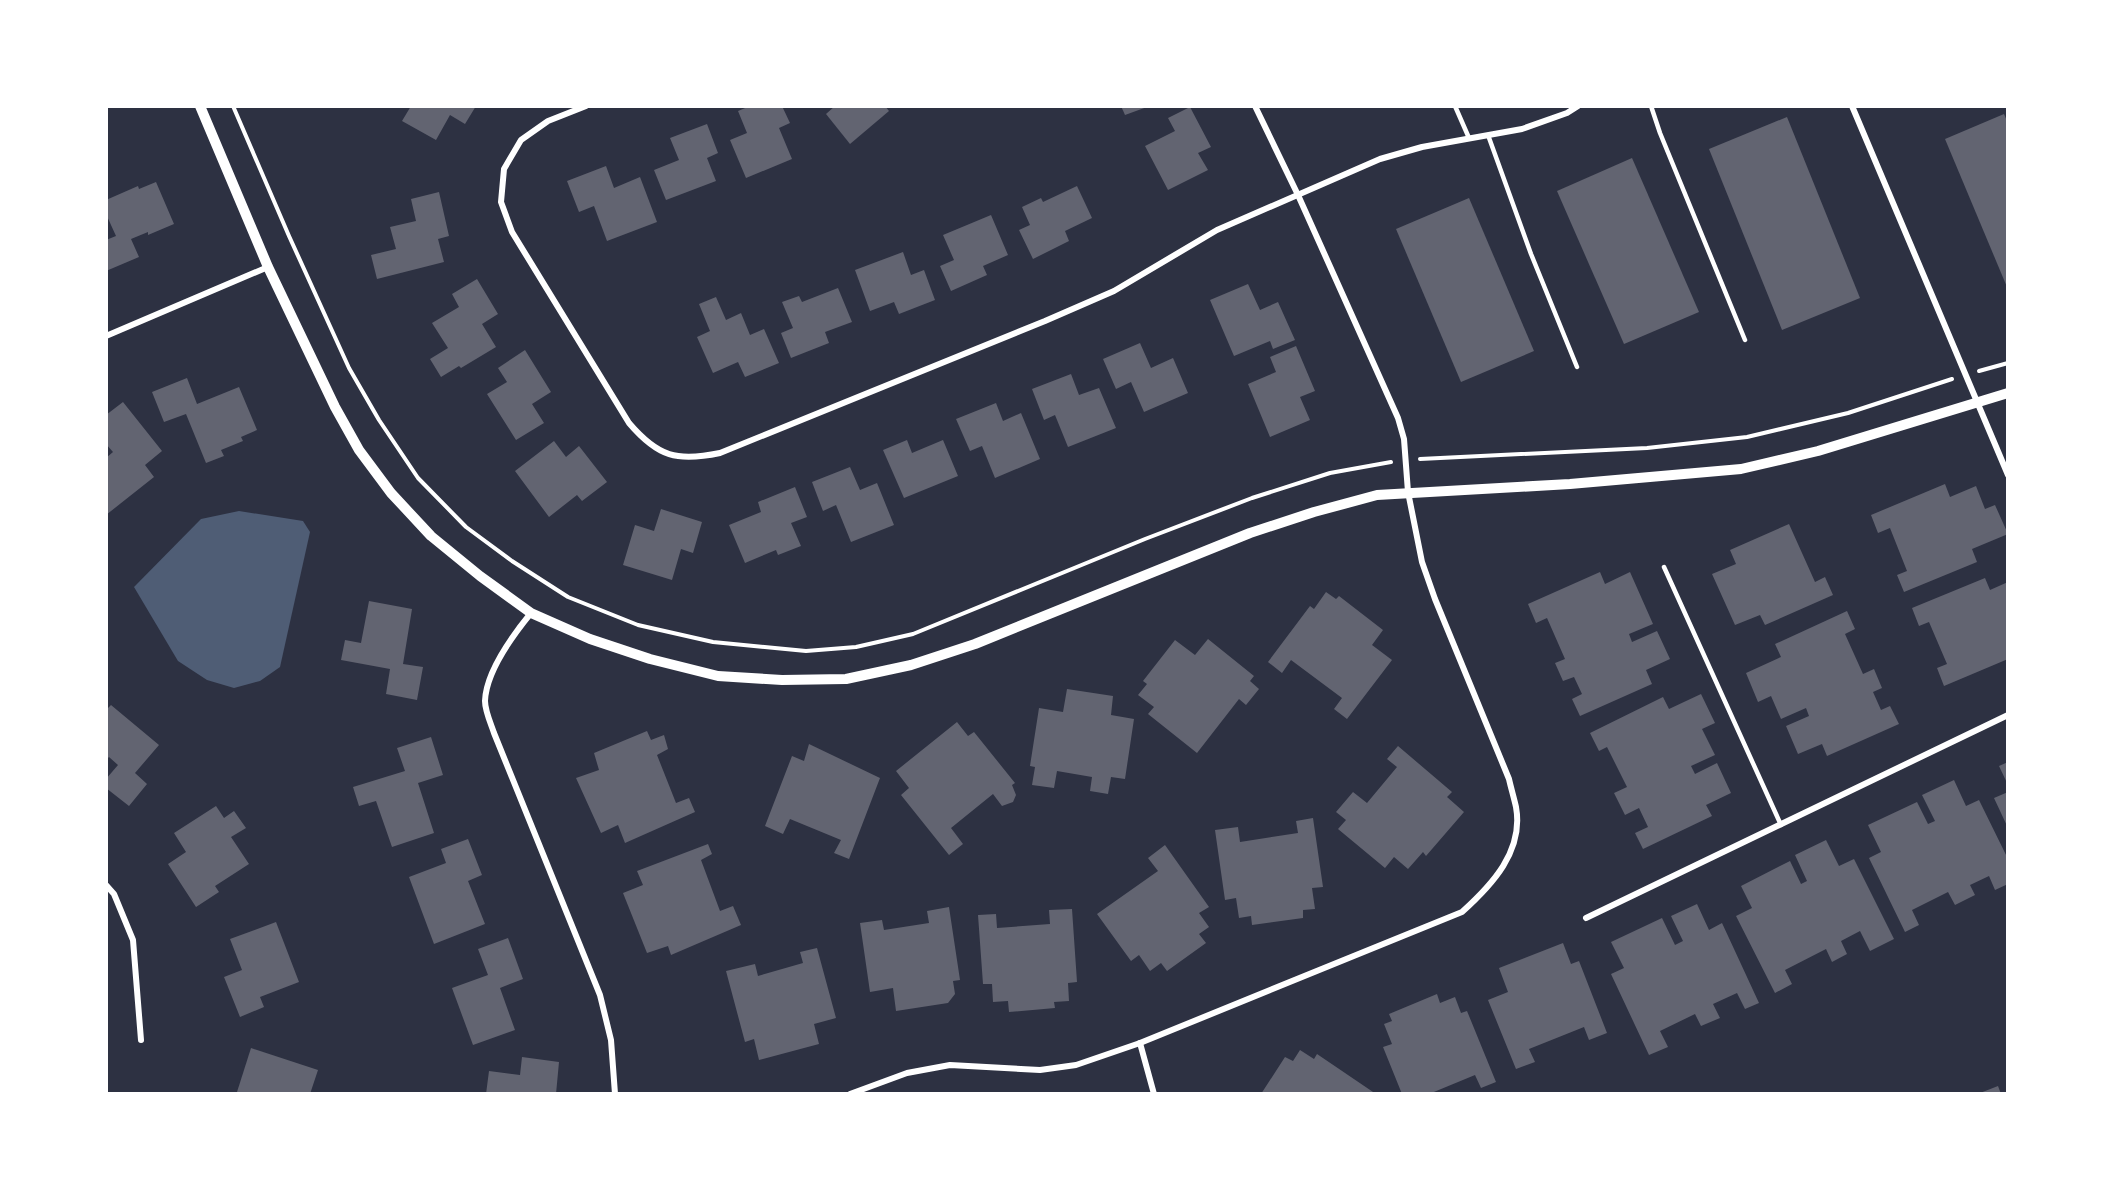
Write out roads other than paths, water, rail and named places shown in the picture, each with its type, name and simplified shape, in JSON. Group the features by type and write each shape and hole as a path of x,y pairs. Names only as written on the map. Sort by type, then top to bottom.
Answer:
{"street":[{"path":"200,106 268,267 335,407 359,450 391,493 431,536 531,613 590,639 650,659 718,676 782,680 846,679 911,665 975,644 1250,533 1377,495 1570,484 1741,469 1818,452 2007,393"},
{"path":"586,106 548,121 521,140 504,169 501,202 512,232 629,423 645,441 668,454 695,458 720,453 1114,291 1217,230 1380,159 1422,147 1522,129 1567,113 1578,106"},
{"path":"850,1094 907,1073 950,1065 1040,1070 1076,1065 1140,1043 1462,912 1485,891 1504,866 1515,836 1517,809 1509,779 1422,562 1408,492 1404,439 1398,418 1298,195 1255,106"},
{"path":"1852,106 2007,475"},
{"path":"106,336 268,267"},
{"path":"531,613 512,636 492,674 485,702 494,733 600,995 611,1040 615,1094"},
{"path":"1586,918 2007,715"},
{"path":"106,885 114,894 133,940 141,1040"},
{"path":"1140,1043 1154,1094"}],"lane":[{"path":"1455,106 1469,138"},
{"path":"1651,106 1745,340"},
{"path":"1488,135 1531,254 1577,367"},
{"path":"1664,567 1781,825"}],"water":[{"path":"239,511 303,521 310,532 280,667 260,681 234,688 207,680 178,661 134,587 201,519"}]}
